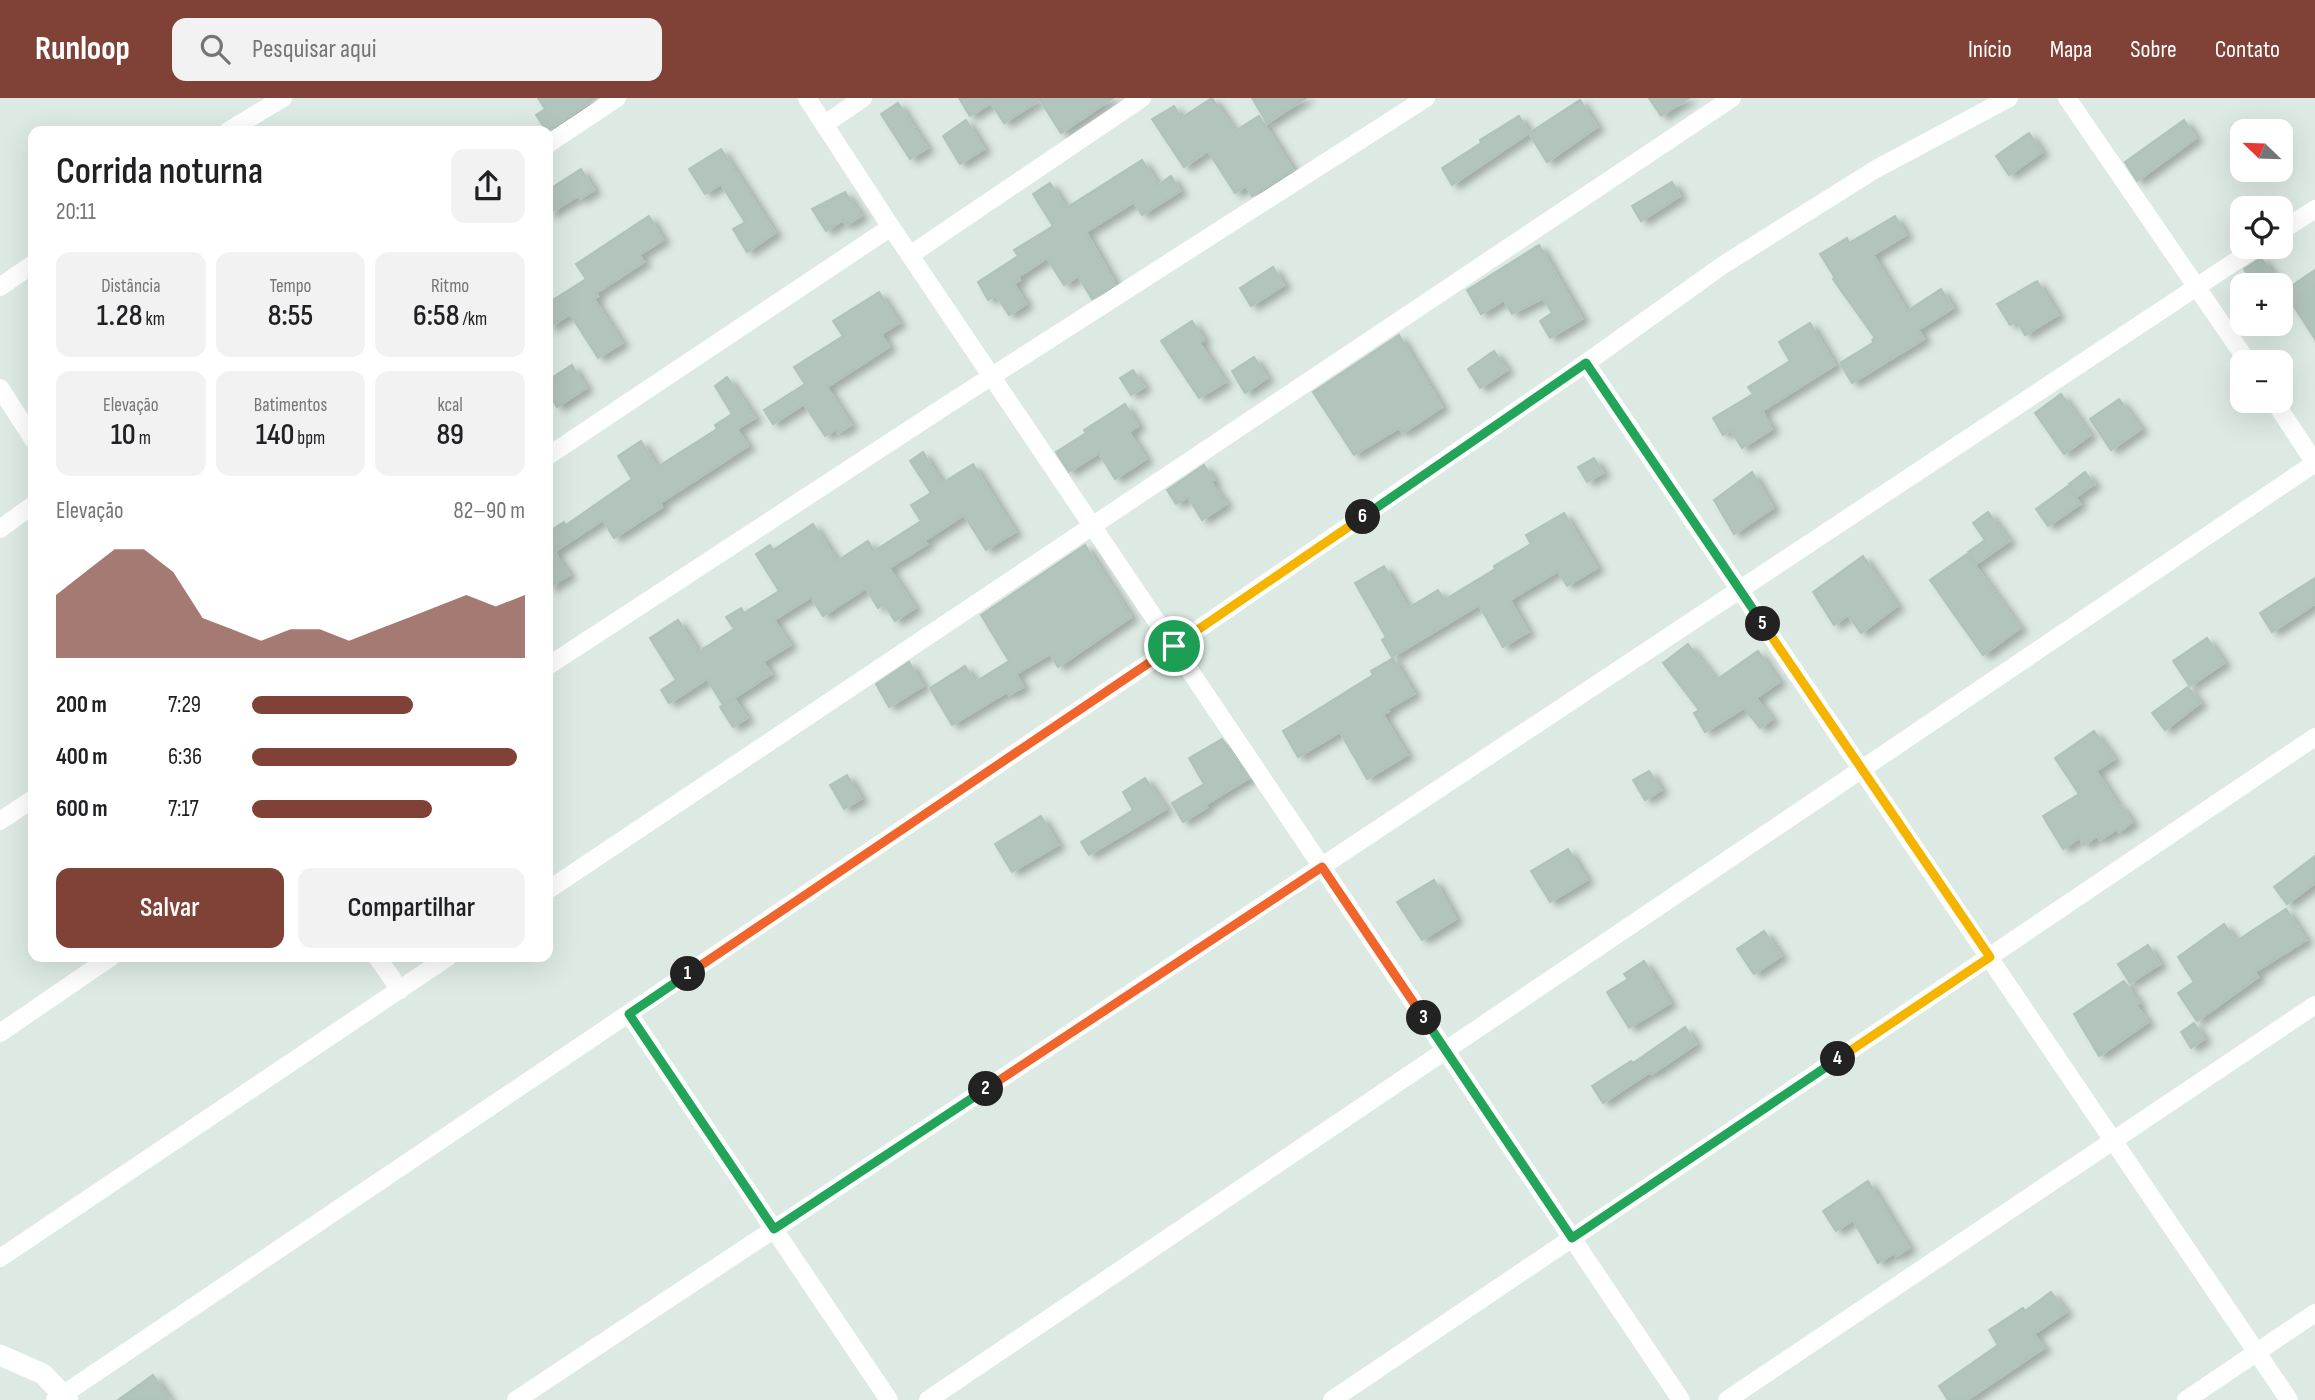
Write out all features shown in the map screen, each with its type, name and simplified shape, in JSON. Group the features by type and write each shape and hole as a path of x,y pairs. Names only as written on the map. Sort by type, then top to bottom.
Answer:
{"street":[{"path":"236,126 283,98"},
{"path":"553,141 617,98"},
{"path":"807,98 891,227 1681,1400"},
{"path":"825,124 863,98"},
{"path":"910,255 1142,98"},
{"path":"553,663 992,376 1426,98"},
{"path":"553,887 1732,98"},
{"path":"0,1355 43,1374 62,1398 1174,646 1586,363 1723,265 1876,169 2009,98"},
{"path":"2067,98 2240,350"},
{"path":"2293,223 2315,209"},
{"path":"553,453 891,227"},
{"path":"516,1400 2239,259"},
{"path":"0,287 28,267"},
{"path":"1586,363 2290,1400"},
{"path":"0,388 28,431"},
{"path":"928,1400 2315,463 2282,413"},
{"path":"0,529 28,509"},
{"path":"1332,1400 2315,737"},
{"path":"0,821 28,802"},
{"path":"0,1033 104,962"},
{"path":"380,962 400,990"},
{"path":"0,1258 441,962"},
{"path":"1727,1400 2315,1005"},
{"path":"629,1014 889,1400"},
{"path":"2186,1400 2315,1313"}],"building":[{"path":"538,98 596,98 553,127 544,126 536,115 545,109"},
{"path":"959,98 1113,98 1061,133 1040,100 1004,123 991,103 970,116"},
{"path":"1212,98 1235,131 1259,116 1293,170 1252,196 1246,186 1235,193 1208,151 1184,167 1152,119 1174,106 1181,118"},
{"path":"1252,98 1306,98 1267,123"},
{"path":"1649,98 1689,98 1661,116"},
{"path":"1580,100 1597,127 1547,162 1529,133"},
{"path":"898,103 927,148 910,159 881,114"},
{"path":"1519,116 1529,133 1452,185 1442,168"},
{"path":"966,120 984,149 960,164 943,136"},
{"path":"2184,120 2196,138 2137,181 2125,162"},
{"path":"2029,133 2042,152 2009,175 1996,156"},
{"path":"721,149 775,233 747,252 733,229 745,222 721,184 705,194 689,169"},
{"path":"1142,160 1158,185 1171,176 1180,191 1142,215 1134,202 1086,232 1115,284 1092,299 1078,276 1064,285 1047,258 1018,277 1020,280 1014,284 1026,304 1009,315 996,295 988,300 978,282 1018,256 1014,250 1053,226 1033,194 1050,183 1066,208"},
{"path":"581,169 594,190 553,211 553,187"},
{"path":"1672,182 1680,196 1641,221 1632,206"},
{"path":"845,192 861,216 846,225 843,220 826,231 812,209"},
{"path":"649,216 663,240 639,255 644,262 596,293 598,296 594,299 622,343 598,358 570,314 553,325 553,300 586,279 576,264"},
{"path":"1895,216 1906,235 1873,255 1907,311 1941,289 1953,308 1918,330 1924,339 1852,383 1840,363 1874,342 1872,340 1875,338 1833,279 1835,278 1820,254 1847,238 1849,243"},
{"path":"1539,245 1582,319 1550,338 1540,321 1552,313 1543,298 1512,314 1504,300 1481,314 1467,290"},
{"path":"2262,259 2272,273 2246,273 2244,269"},
{"path":"1273,267 1284,285 1251,306 1240,288"},
{"path":"2315,270 2315,339 2293,305 2293,285"},
{"path":"2037,281 2058,315 2025,335 2017,321 2010,325 1997,304"},
{"path":"879,292 899,323 881,334 889,347 827,387 851,425 838,433 836,429 825,436 804,404 773,424 764,410 805,384 794,367 843,336 833,321"},
{"path":"1192,321 1204,340 1199,342 1225,382 1199,398 1161,341"},
{"path":"1810,323 1835,365 1762,411 1772,429 1742,448 1731,430 1723,435 1713,418 1753,394 1748,387 1790,361 1779,342"},
{"path":"1399,335 1442,407 1403,433 1399,428 1354,455 1313,392"},
{"path":"1494,351 1507,370 1480,388 1468,369"},
{"path":"1254,357 1267,378 1245,393 1232,371"},
{"path":"572,365 586,388 557,407 553,400 553,377"},
{"path":"1133,370 1144,387 1131,395 1120,378"},
{"path":"727,377 755,418 737,429 748,446 660,503 662,507 614,538 603,520 554,552 569,575 553,585 553,529 564,522 566,525 632,479 618,456 641,441 657,467 717,429 715,425 732,414 715,386"},
{"path":"2061,394 2090,435 2064,454 2035,413"},
{"path":"2119,399 2141,429 2111,450 2090,419"},
{"path":"1125,404 1138,426 1129,432 1146,459 1115,479 1099,453 1069,472 1056,452"},
{"path":"923,452 942,483 973,464 1015,532 986,550 964,515 924,541 927,544 889,568 915,608 895,621 884,604 878,608 866,588 823,616 811,597 774,620 790,645 763,662 771,674 723,705 707,679 669,703 661,690 676,680 650,638 678,620 698,652 734,629 726,617 741,608 744,613 779,591 756,554 770,545 773,550 813,524 837,561 868,541 874,551 921,521 911,505 931,493 910,461"},
{"path":"1594,458 1603,473 1587,482 1578,467"},
{"path":"1204,465 1214,480 1211,482 1226,504 1202,520 1188,497 1176,504 1167,490"},
{"path":"1752,472 1773,508 1734,534 1714,500"},
{"path":"2085,472 2094,484 2077,496 2069,484"},
{"path":"2068,486 2080,504 2048,526 2036,509"},
{"path":"1988,512 2009,541 1976,564 1968,552 1985,540 1973,523"},
{"path":"1564,513 1597,568 1567,586 1558,571 1510,600 1528,632 1503,647 1479,605 1392,657 1382,640 1386,637 1355,583 1384,566 1408,608 1438,590 1444,600 1531,544 1526,535"},
{"path":"1085,545 1131,617 1058,667 1050,654 1016,674 1023,687 1009,695 1007,692 952,725 930,688 965,666 975,682 1009,661 981,615"},
{"path":"1967,554 2020,628 1983,655 1930,580"},
{"path":"1863,556 1897,606 1861,633 1848,615 1834,625 1813,592"},
{"path":"2315,578 2315,604 2272,632 2260,613"},
{"path":"2207,638 2224,663 2190,686 2173,661"},
{"path":"1688,644 1716,680 1758,651 1779,682 1756,698 1772,719 1760,728 1744,708 1705,732 1694,713 1699,710 1663,663"},
{"path":"1393,658 1414,694 1388,709 1383,715 1407,755 1367,779 1340,732 1298,757 1283,731 1373,675 1371,671"},
{"path":"909,662 923,686 889,707 876,684"},
{"path":"2188,687 2200,703 2165,730 2152,713"},
{"path":"734,698 747,718 733,727 720,707"},
{"path":"2094,731 2114,759 2096,771 2132,822 2119,832 2117,829 2100,840 2097,836 2084,845 2079,838 2063,849 2043,816 2079,794 2055,758"},
{"path":"1222,739 1249,778 1183,822 1172,803 1204,784 1189,758"},
{"path":"1649,771 1661,790 1645,800 1633,780"},
{"path":"847,775 861,799 844,809 830,785"},
{"path":"1145,778 1166,809 1089,855 1081,842 1133,810 1123,792"},
{"path":"1041,816 1058,845 1012,872 995,844"},
{"path":"1568,849 1587,880 1550,902 1531,871"},
{"path":"2315,856 2315,883 2287,904 2274,887"},
{"path":"1434,880 1456,919 1422,940 1397,902"},
{"path":"2286,909 2306,940 2255,972 2258,977 2197,1021 2178,993 2194,982 2178,957 2224,924 2236,941"},
{"path":"1764,931 1781,956 1754,974 1737,949"},
{"path":"2148,945 2160,964 2130,983 2118,964"},
{"path":"1644,961 1670,1003 1629,1028 1607,992 1628,979 1624,974"},
{"path":"2124,981 2148,1022 2099,1056 2074,1014"},
{"path":"2194,1023 2204,1039 2191,1048 2181,1032"},
{"path":"1685,1027 1696,1044 1603,1103 1592,1086 1631,1061 1633,1063"},
{"path":"1868,1181 1909,1248 1878,1263 1853,1220 1836,1231 1823,1211"},
{"path":"2051,1292 2066,1312 2034,1334 2044,1348 1967,1400 1948,1400 1939,1386 1998,1345 1989,1330 2023,1308 2025,1311"},
{"path":"153,1375 170,1400 118,1400"}],"route":[{"path":"1586,363 1990,957 1572,1238 1322,867 774,1229 629,1014 1174,646 1586,363"}]}
